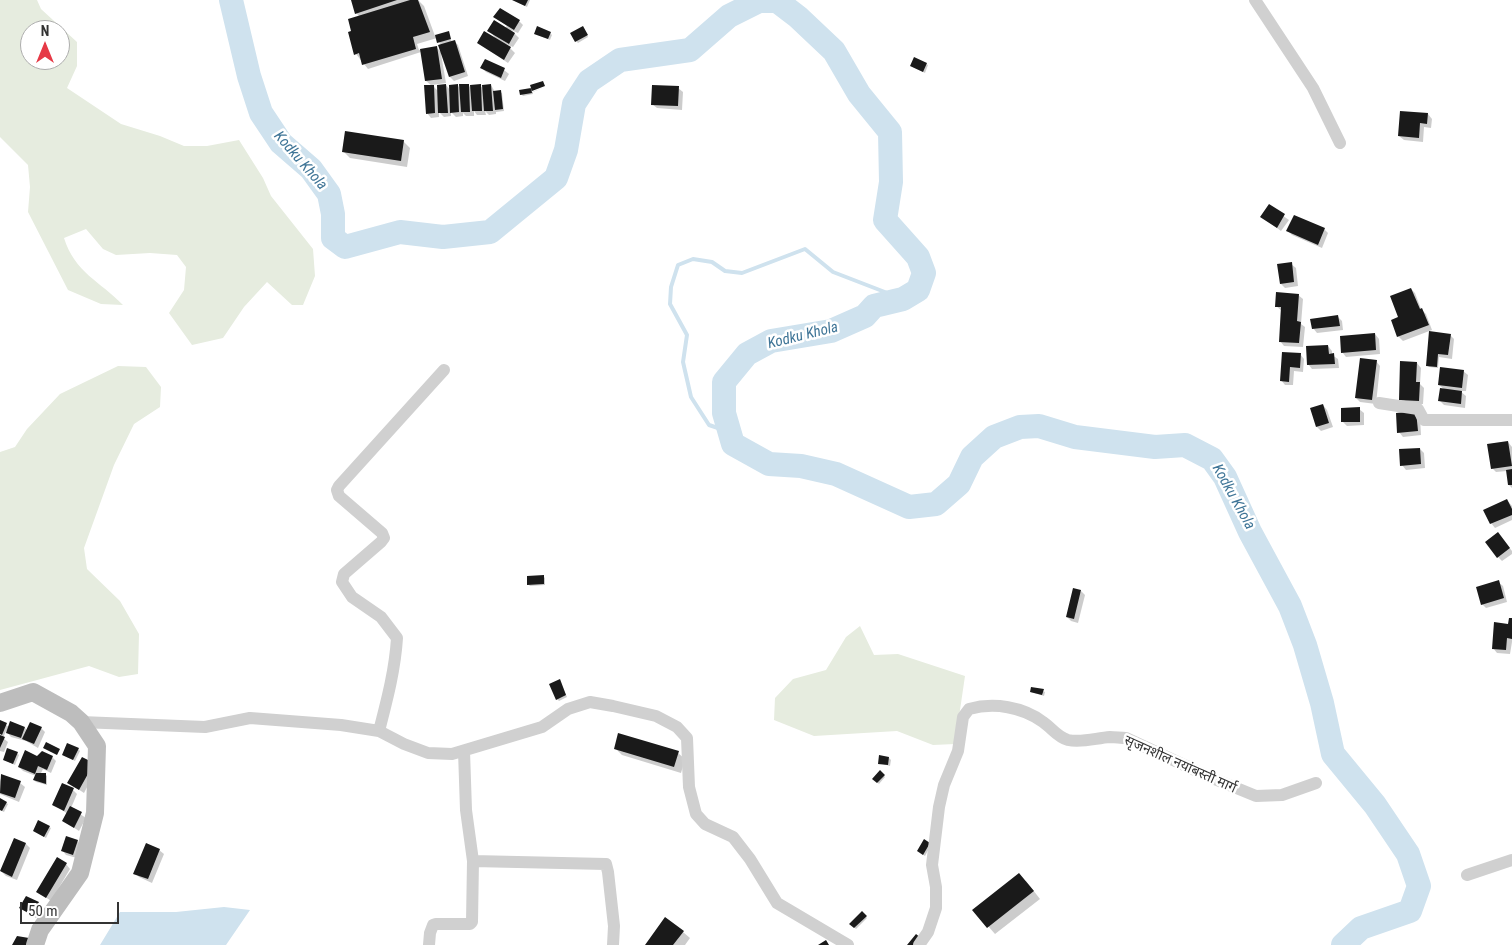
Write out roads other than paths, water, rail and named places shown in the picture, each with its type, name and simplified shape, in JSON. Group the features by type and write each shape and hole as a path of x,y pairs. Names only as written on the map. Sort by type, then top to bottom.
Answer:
{"street":[{"path":"1255,0 1314,88 1340,143"},
{"path":"379,731 391,689 396,661 397,638 381,617 352,598 342,582 344,574 384,538 382,533 339,496 337,490 444,370"},
{"path":"1379,403 1418,409 1424,420 1512,420"},
{"path":"0,703 33,692 71,713 81,722 97,746 95,813 80,873 40,930 36,945"},
{"path":"81,722 205,726 250,718 379,731 404,744 428,753 452,754 542,726 568,709 590,702 656,716 678,726 687,738 688,787 696,814 705,824 733,837 750,859 777,902 848,945"},
{"name":"सृजनशील नयांबस्ती मार्ग","path":"919,945 928,932 936,908 936,887 932,865 939,807 944,785 958,750 963,717 969,709 982,706 1018,708 1044,722 1055,734 1068,740 1080,741 1110,737 1126,738 1219,782 1256,796 1282,795 1316,783"},
{"path":"430,945 430,934 433,925 470,924 472,922 473,861 466,810 464,751"},
{"path":"1467,875 1512,860"},
{"path":"473,861 606,864 614,926 613,945"}],"water":[{"path":"224,907 250,910 226,945 100,945 120,912 176,912"}],"waterway":[{"name":"Kodku Khola","path":"231,0 249,76 261,113 281,143 311,169 329,194 333,214 333,238 345,247 400,232 443,237 490,232 556,178 566,150 574,104 589,81 620,60 690,50 729,16 759,1 777,1 798,17 834,51 859,94 890,132 891,182 885,220 918,257 924,273 918,290 903,299 874,306 865,316 831,331 771,341 747,354 724,382 724,413 733,444 769,464 801,466 836,474 909,507 936,504 959,484 972,457 994,437 1020,427 1039,426 1075,437 1155,447 1185,445 1212,459 1225,477 1250,532 1290,606 1305,645 1322,703 1333,754 1375,805 1408,854 1419,886 1410,911 1361,928 1343,945"},
{"path":"730,432 709,425 691,397 683,362 687,335 670,304 671,287 678,265 693,259 712,262 725,271 742,273 805,249 833,272 903,299"}]}
